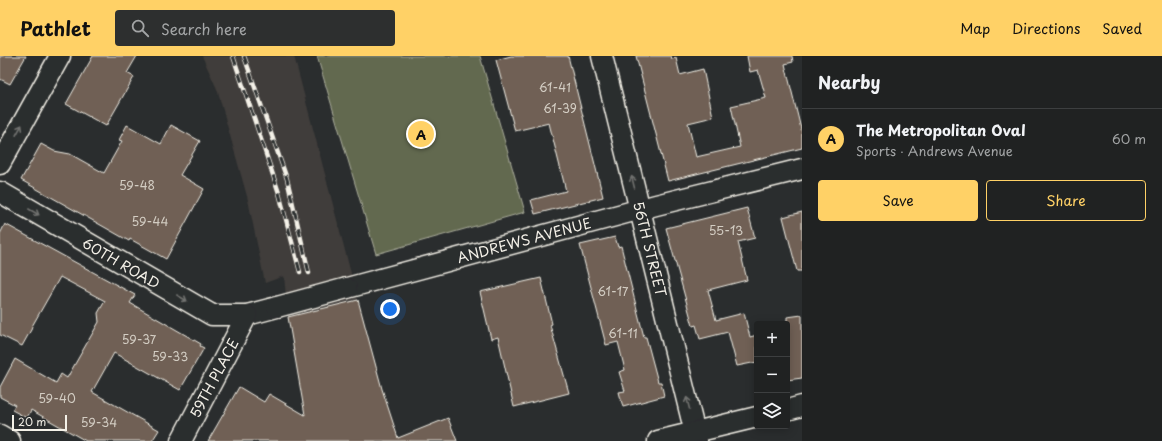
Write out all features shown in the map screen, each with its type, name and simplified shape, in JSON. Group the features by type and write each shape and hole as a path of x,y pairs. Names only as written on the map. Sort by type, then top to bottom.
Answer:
{"street":[{"path":"0,164 60,56"},
{"name":"56TH STREET","path":"602,56 696,437"},
{"name":"ANDREWS AVENUE","path":"247,315 640,209 802,169"},
{"name":"60TH ROAD","path":"0,192 212,315 247,315"},
{"name":"59TH PLACE","path":"181,441 247,315"},
{"path":"790,409 802,406"},
{"path":"658,441 696,437 754,418"},
{"path":"0,435 10,441"}],"shaded area":[{"path":"202,56 294,56 358,300 288,317 284,276 265,283 248,200 217,89"}],"green space":[{"path":"317,56 480,56 525,212 376,254"}],"building":[{"path":"0,56 26,56 10,84 0,79"},
{"path":"93,56 137,56 127,73 134,77 106,126 66,104"},
{"path":"511,56 568,56 603,197 535,214 531,200 566,191 549,123 515,131 496,60"},
{"path":"636,56 671,56 672,59 676,58 680,75 703,69 713,117 688,123 696,157 740,147 731,106 766,98 758,70 750,72 747,56 792,56 793,62 785,64 802,133 802,148 668,181"},
{"path":"127,125 161,144 171,125 200,141 180,175 204,189 166,259 130,239 129,241 21,180 41,144 54,151 70,154 104,173 122,141 119,140"},
{"path":"747,208 755,238 738,242 747,280 708,290 716,320 744,313 750,337 754,336 754,363 737,366 728,332 700,339 696,325 693,326 666,228"},
{"path":"802,212 802,271 797,271 783,217"},
{"path":"5,224 135,295 130,303 201,344 200,346 204,348 180,390 114,353 92,392 159,430 152,441 86,441 31,410 27,418 12,410 15,405 0,397 0,387 15,359 56,383 61,374 67,378 99,322 98,313 105,301 60,277 22,346 0,335 0,234"},
{"path":"615,237 618,247 621,246 644,337 646,337 658,382 661,382 664,396 623,407 619,392 625,391 619,372 625,370 618,342 606,345 580,245"},
{"path":"541,278 552,324 550,325 569,393 514,407 498,337 491,339 480,292"},
{"path":"358,300 382,389 398,438 448,418 457,441 208,441 239,387 264,402 269,394 305,415 288,317"},
{"path":"802,315 802,378 790,380 790,321 787,321 787,317"}],"railway":[{"path":"233,56 279,193 300,272"},
{"path":"244,56 287,179 309,273"}],"place":[{"name":"The Metropolitan Oval","path":"421,134"}]}
